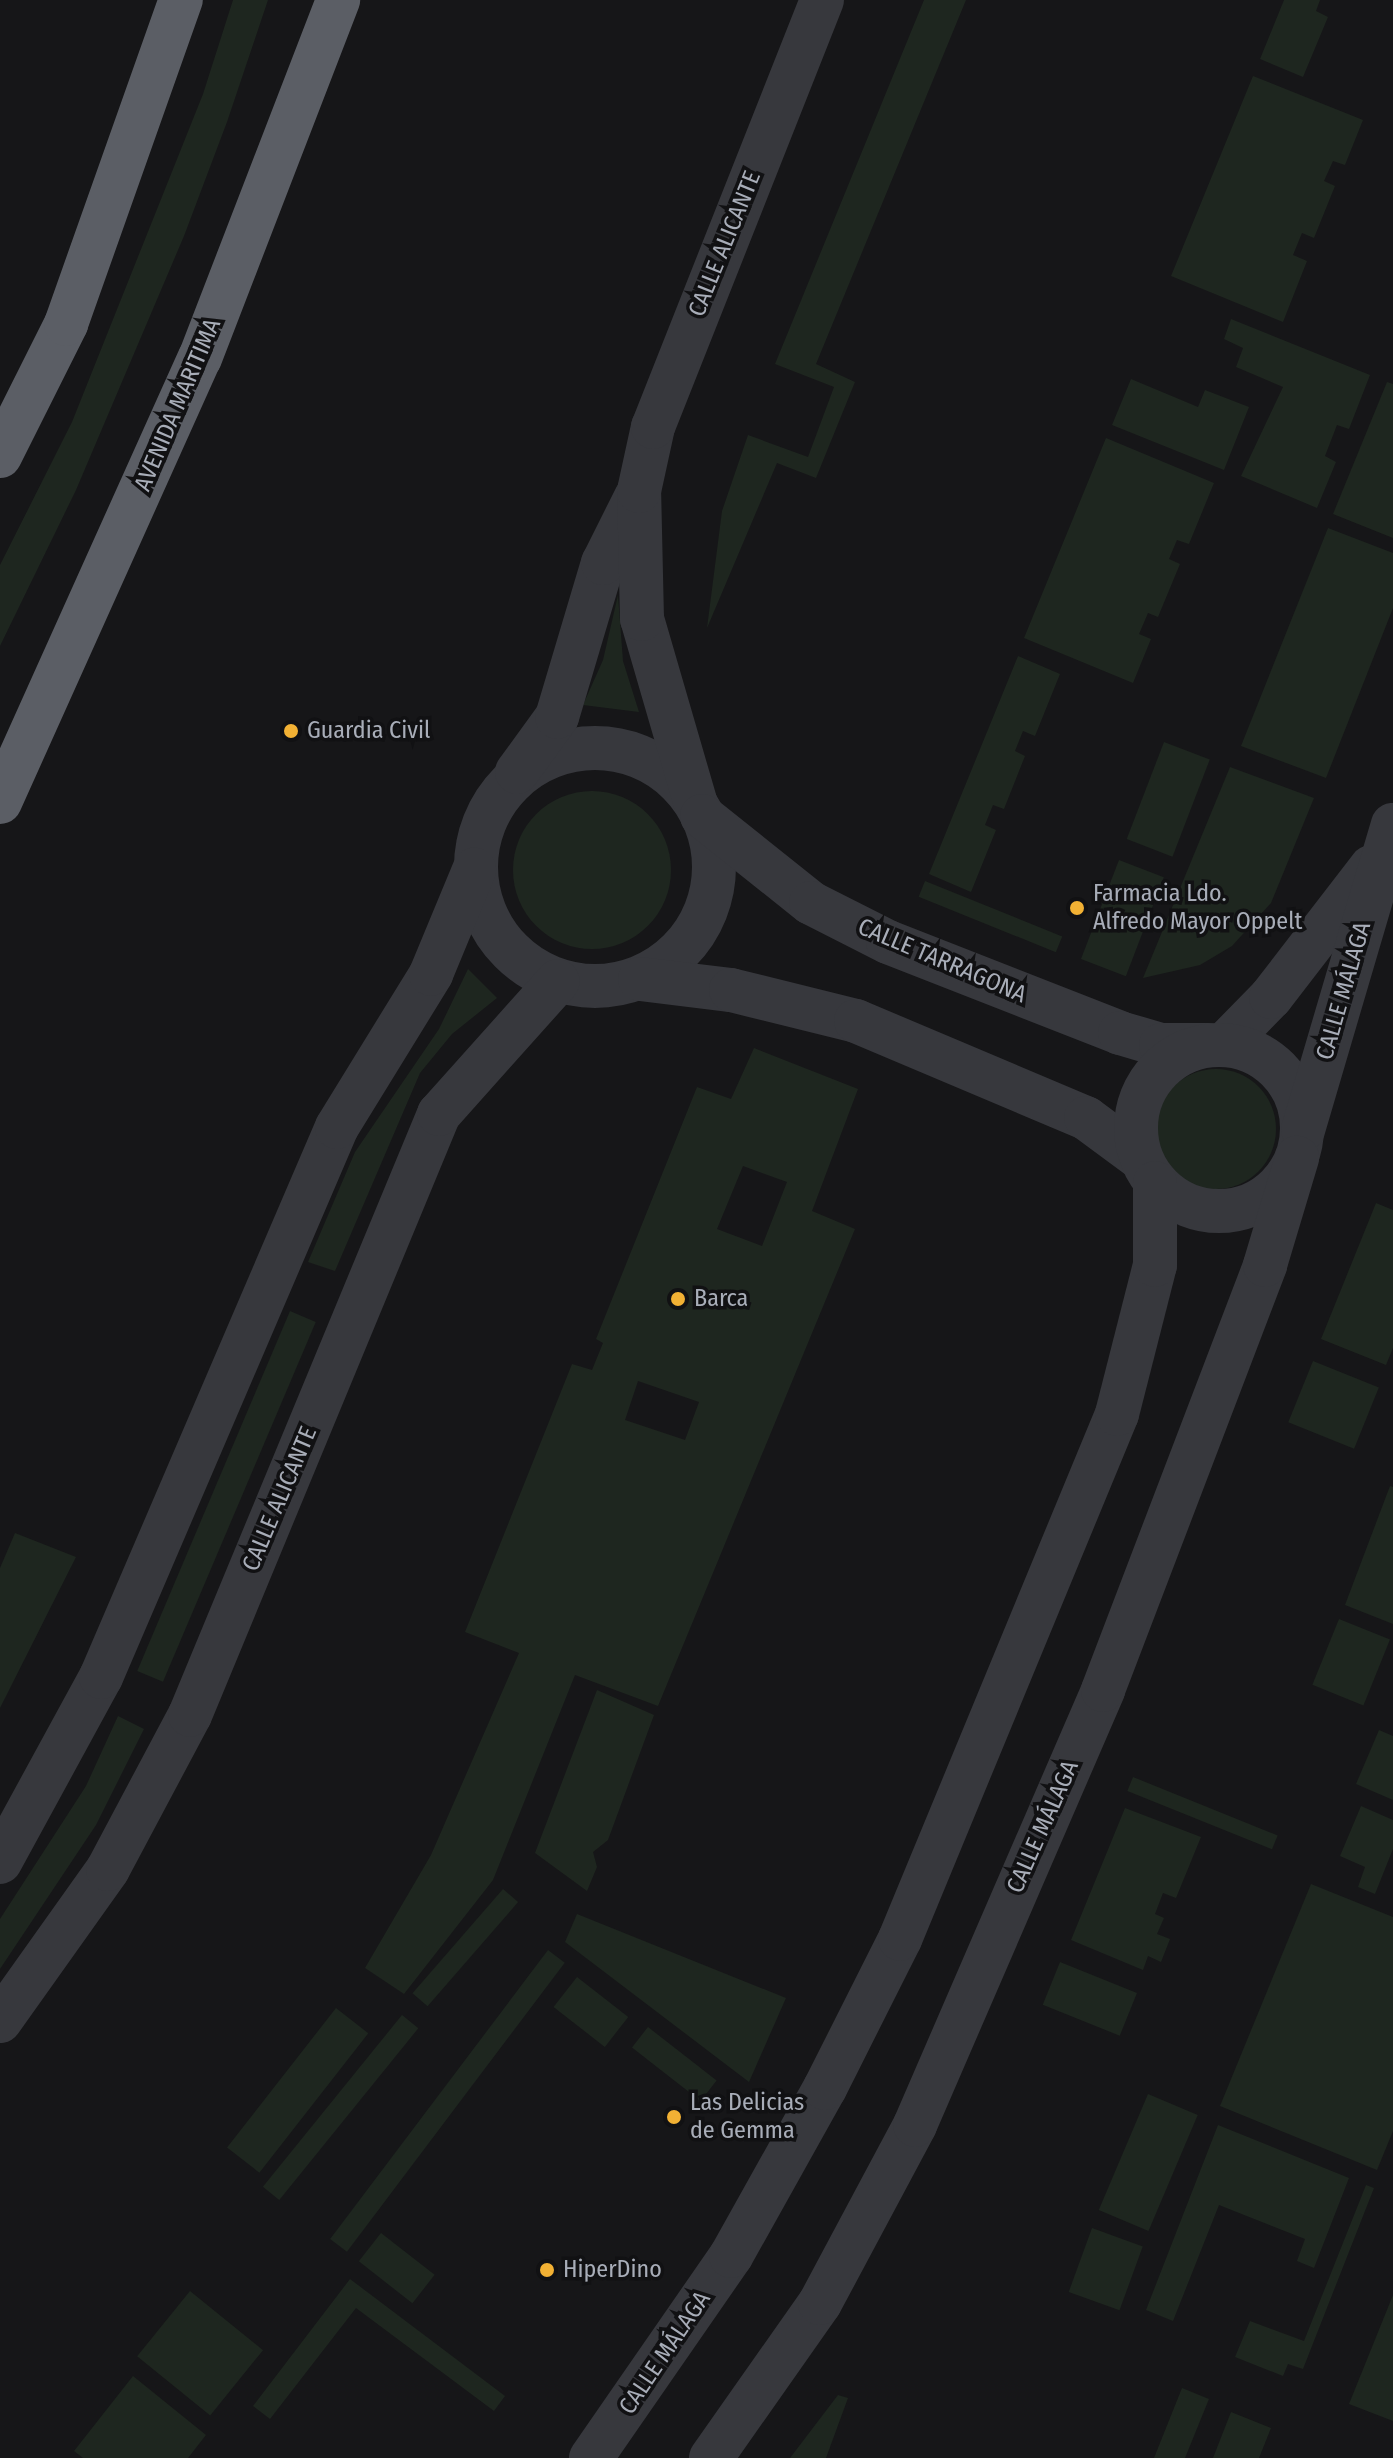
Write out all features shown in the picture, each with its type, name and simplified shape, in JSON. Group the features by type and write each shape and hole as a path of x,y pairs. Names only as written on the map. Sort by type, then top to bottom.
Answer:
{"highway":[{"path":"0,456 66,324 181,0"},
{"name":"AVENIDA MARITIMA","path":"0,802 200,358 338,0"}],"street":[{"name":"CALLE ALICANTE","path":"698,808 642,619 639,491 653,427 822,0"},
{"name":"CALLE ALICANTE","path":"505,787 557,717 603,563 639,491"},
{"path":"0,1862 23,1828 101,1677 337,1127 431,974 474,870 482,825 505,787 540,760 582,748 625,751 652,764 698,808 712,840 714,882 701,922 676,956 640,979"},
{"name":"CALLE TARRAGONA","path":"698,808 811,903 888,942 1120,1033 1161,1045 1217,1045"},
{"name":"CALLE MÁLAGA","path":"1217,1045 1271,997 1388,839"},
{"name":"CALLE MÁLAGA","path":"711,2458 820,2303 915,2125 1103,1690 1265,1265 1388,839"},
{"path":"474,870 481,906 499,939 525,964 558,981 600,987 640,979 731,990 856,1021 1086,1118 1186,1204 1214,1211 1243,1208 1282,1183 1300,1144 1299,1101 1285,1076 1263,1056 1217,1045 1166,1063 1147,1085 1134,1129 1148,1170"},
{"name":"CALLE ALICANTE","path":"0,2021 108,1869 190,1715 439,1114 558,981"},
{"name":"CALLE MÁLAGA","path":"591,2458 731,2256 825,2088 900,1939 1117,1414 1155,1265 1148,1170"}],"shaded area":[{"path":"233,0 268,0 227,122 184,236 76,490 0,646 0,565 72,422 203,94"},
{"path":"924,0 966,0 816,364 855,382 816,478 777,463 707,628 722,511 748,435 808,457 834,387 775,364"},
{"path":"1284,0 1320,0 1316,11 1328,17 1303,77 1260,59"},
{"path":"1253,76 1363,120 1345,165 1333,161 1324,181 1335,186 1314,238 1302,233 1293,255 1307,261 1283,322 1171,276"},
{"path":"1231,319 1370,375 1349,429 1337,425 1325,456 1336,462 1317,508 1241,476 1283,387 1236,367 1243,348 1224,339"},
{"path":"1131,379 1198,407 1205,390 1249,407 1224,470 1112,425"},
{"path":"1387,382 1393,384 1393,538 1333,514"},
{"path":"1106,438 1214,483 1189,544 1177,540 1169,559 1180,564 1158,617 1148,613 1139,634 1151,639 1133,683 1024,638"},
{"path":"1328,528 1393,553 1393,608 1326,778 1241,746"},
{"path":"618,595 623,661 639,712 583,705 603,660"},
{"path":"1018,656 1060,674 1035,736 1023,731 1015,751 1025,756 1004,809 993,805 985,825 996,830 971,892 929,874"},
{"path":"1164,742 1210,760 1172,857 1127,839"},
{"path":"1230,767 1314,798 1271,903 1232,946 1200,965 1143,978"},
{"path":"592,791 622,797 648,814 665,840 671,870 665,900 648,926 622,943 592,949 562,943 536,926 519,900 513,870 519,840 536,814 562,797"},
{"path":"1119,860 1164,877 1126,976 1081,959"},
{"path":"925,881 1062,936 1056,952 919,897"},
{"path":"468,969 497,998 452,1034 420,1073 335,1271 308,1262 355,1152 439,1029"},
{"path":"754,1048 858,1089 812,1211 855,1229 658,1706 575,1675 493,1880 404,1994 365,1968 431,1855 519,1653 465,1632 572,1364 592,1370 603,1343 596,1339 697,1087 731,1099","holes":["743,1166 787,1182 762,1246 717,1229","638,1381 699,1402 685,1440 625,1420"]},
{"path":"1216,1069 1239,1074 1258,1087 1271,1106 1276,1129 1271,1152 1258,1171 1239,1184 1216,1189 1193,1184 1174,1171 1161,1152 1156,1129 1161,1106 1174,1087 1193,1074"},
{"path":"1376,1203 1393,1210 1393,1348 1386,1365 1321,1339"},
{"path":"290,1311 316,1322 163,1682 137,1671"},
{"path":"1313,1361 1379,1388 1354,1449 1288,1422"},
{"path":"1390,1486 1393,1487 1393,1624 1345,1605"},
{"path":"15,1533 76,1557 0,1708 0,1568"},
{"path":"1339,1619 1390,1640 1363,1705 1312,1685"},
{"path":"597,1690 654,1715 608,1840 593,1852 597,1867 587,1891 535,1853"},
{"path":"118,1716 144,1729 96,1825 0,1969 0,1919 86,1786"},
{"path":"1379,1730 1393,1736 1393,1800 1356,1784"},
{"path":"1133,1777 1278,1835 1272,1849 1127,1791"},
{"path":"1361,1806 1393,1820 1393,1849 1375,1894 1358,1887 1365,1867 1340,1856"},
{"path":"1125,1808 1201,1837 1176,1898 1163,1893 1155,1914 1164,1918 1157,1934 1170,1939 1161,1962 1148,1956 1143,1970 1071,1940"},
{"path":"1311,1884 1393,1917 1393,2131 1377,2170 1220,2106"},
{"path":"503,1889 518,1902 428,2006 412,1993"},
{"path":"577,1914 786,1998 749,2082 565,1942"},
{"path":"548,1950 565,1963 347,2252 330,2239"},
{"path":"1060,1962 1137,1993 1120,2036 1043,2005"},
{"path":"577,1977 628,2017 605,2047 554,2007"},
{"path":"336,2008 368,2033 259,2173 227,2147"},
{"path":"402,2015 418,2028 279,2200 263,2187"},
{"path":"648,2027 717,2081 701,2101 632,2047"},
{"path":"1148,2094 1198,2115 1148,2231 1099,2210"},
{"path":"1218,2125 1349,2178 1314,2268 1297,2261 1305,2239 1219,2205 1173,2321 1146,2310"},
{"path":"1366,2185 1374,2188 1303,2369 1288,2364 1283,2376 1235,2357 1250,2321 1304,2341"},
{"path":"1092,2228 1143,2246 1119,2310 1069,2292"},
{"path":"381,2233 435,2275 412,2303 359,2261"},
{"path":"350,2279 505,2396 494,2411 356,2308 270,2419 253,2406"},
{"path":"190,2291 263,2350 210,2415 137,2356"},
{"path":"1393,2295 1393,2421 1349,2404"},
{"path":"133,2376 206,2435 188,2458 83,2458 74,2451"},
{"path":"1182,2388 1209,2399 1185,2458 1154,2458"},
{"path":"838,2395 848,2398 826,2458 790,2458"},
{"path":"1231,2412 1271,2428 1259,2458 1213,2458"}],"place":[{"name":"Guardia Civil","path":"291,731"},
{"name":"Farmacia Ldo. Alfredo Mayor Oppelt","path":"1077,908"},
{"name":"Barca","path":"678,1299"},
{"name":"Las Delicias de Gemma","path":"674,2117"},
{"name":"HiperDino","path":"547,2270"}]}
